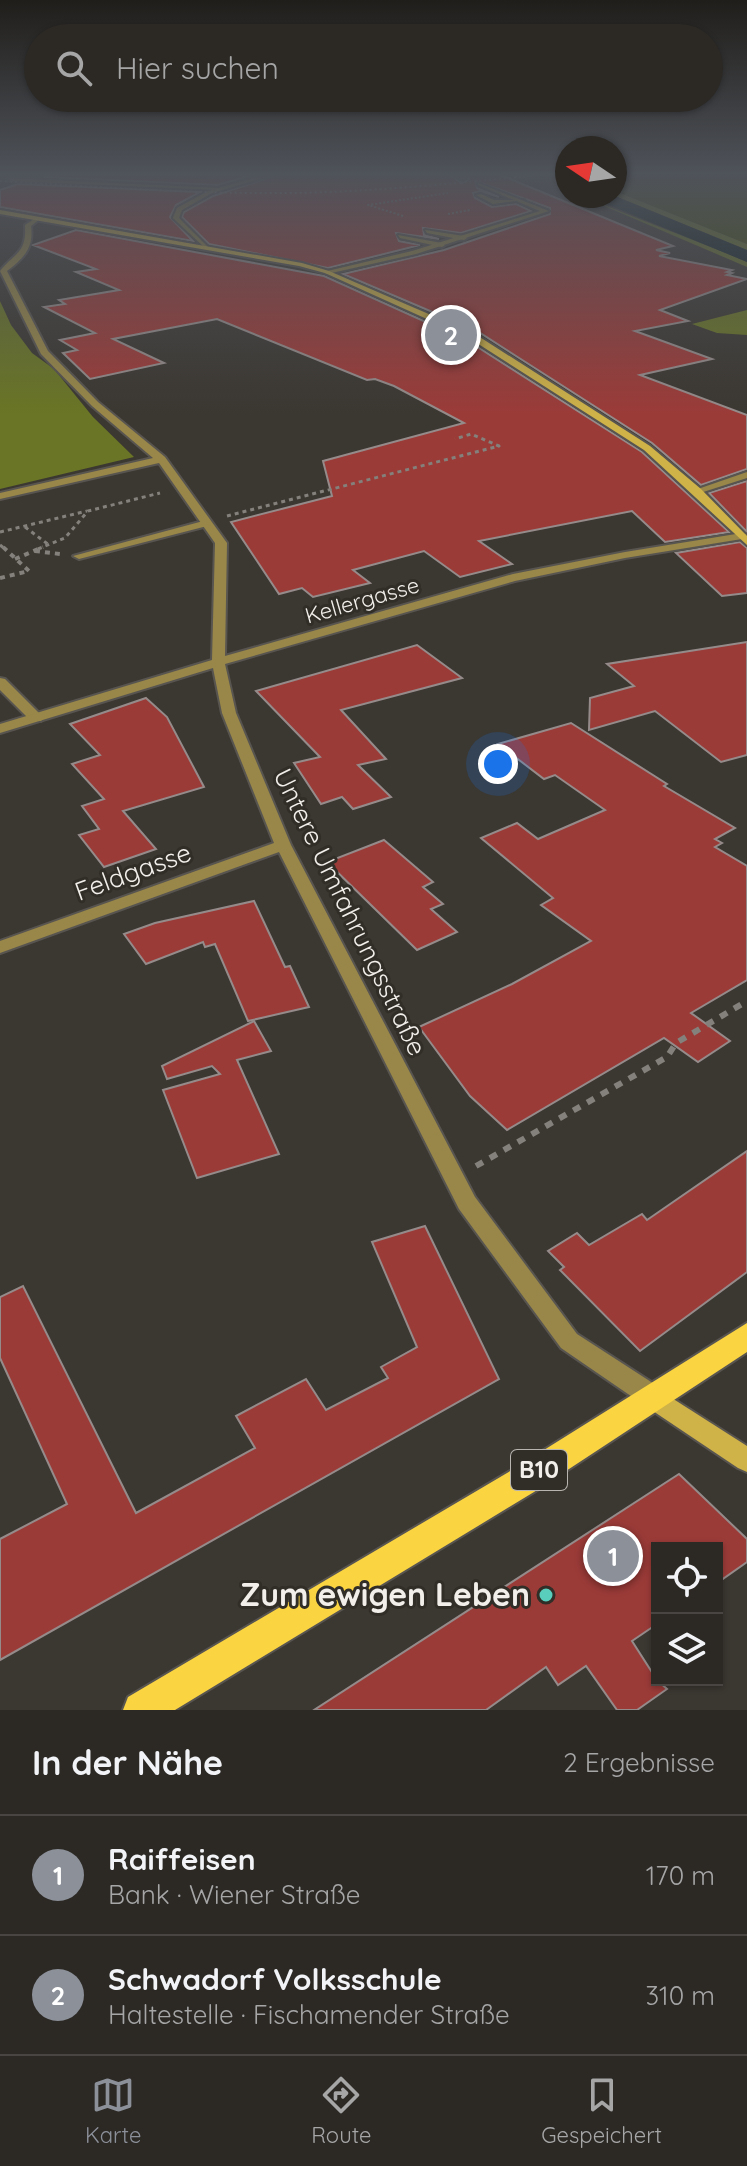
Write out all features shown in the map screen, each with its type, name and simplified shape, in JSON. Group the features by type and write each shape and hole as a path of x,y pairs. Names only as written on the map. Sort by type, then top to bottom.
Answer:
{"main road":[{"path":"247,254 327,272 472,336 647,448 697,491 744,539"},
{"name":"B10","path":"141,1710 510,1488 747,1336"},
{"path":"653,1397 747,1460"}],"street":[{"name":"Untere Umfahrungsstraße","path":"25,254 3,270 44,352 95,404 161,459 221,543 218,662 229,713 283,845 467,1203 569,1341 653,1397"},
{"path":"327,272 405,254"},
{"path":"0,496 161,459"},
{"path":"697,491 747,475"},
{"path":"79,556 207,523"},
{"name":"Kellergasse","path":"0,729 218,662 513,578 625,555 744,539"},
{"path":"0,682 36,718"},
{"name":"Feldgasse","path":"0,947 283,845"}],"path":[{"path":"207,523 499,446 471,434 455,439"},
{"path":"0,532 181,488"},
{"path":"15,559 65,538 88,511"},
{"path":"24,526 49,545"},
{"path":"0,545 29,571 0,578"},
{"path":"454,1179 667,1057 676,1043 747,1001"}],"green space":[{"path":"716,254 728,254 747,262 747,267"},
{"path":"0,301 11,325 32,353 54,369 93,417 134,457 0,489"},
{"path":"747,310 747,335 717,333 692,324"}],"water":[{"path":"727,254 747,254 747,262"}],"building":[{"path":"56,254 204,254 324,276 468,341 642,452 729,532 665,542 632,511 479,541 512,564 460,577 424,551 353,570 370,583 313,597 302,588 279,594 231,522 332,496 323,461 464,423 394,386 375,379 367,380 217,319 113,339 164,363 90,379 63,353 77,350 60,340 95,333 44,307 65,304 59,300 119,290 76,272 96,269"},
{"path":"258,254 385,254 328,268"},
{"path":"428,254 667,254 659,256 732,270 727,275 747,279 660,310 688,321 635,331 712,359 640,375 747,415 747,469 701,485 652,443 477,331 343,274"},
{"path":"747,481 747,532 709,493"},
{"path":"740,542 747,548 747,593 722,596 676,553"},
{"path":"747,642 747,755 721,762 655,711 589,730 590,698 634,686 607,664"},
{"path":"417,645 462,678 341,710 386,759 358,765 391,797 353,809 342,797 321,804 294,763 320,757 256,691"},
{"path":"146,698 167,717 204,787 123,811 156,849 104,867 79,835 99,829 82,806 104,799 72,764 100,755 70,724"},
{"path":"571,723 667,784 664,786 735,828 715,839 722,843 715,847 747,866 747,980 691,1013 730,1041 698,1062 664,1038 507,1130 470,1096 419,1027 512,984 591,941 541,905 553,898 481,838 517,823 538,839 605,810 555,775 544,779 498,744"},
{"path":"384,840 433,882 423,887 443,904 431,909 457,932 417,950 327,862"},
{"path":"254,901 285,967 290,966 309,1007 248,1021 215,944 205,947 203,942 146,964 124,934 155,923"},
{"path":"254,1021 271,1051 237,1060 279,1154 197,1178 163,1090 220,1074 212,1066 167,1079 162,1066"},
{"path":"747,1151 747,1272 640,1351 560,1270 564,1267 548,1251 577,1233 589,1245 642,1214 647,1220"},
{"path":"425,1226 499,1379 0,1660 0,1539 67,1504 0,1358 0,1297 23,1286 136,1513 255,1448 236,1416 306,1379 326,1410 388,1378 381,1367 417,1347 372,1242"},
{"name":"Zum ewigen Leben","path":"679,1474 747,1539 747,1562 723,1579 723,1542 651,1542 651,1628 632,1641 651,1671 651,1686 667,1689 637,1710 617,1710 586,1666 558,1685 546,1667 486,1710 314,1710"}],"place":[{"name":"Schwadorf Volksschule","path":"451,335"},
{"name":"Raiffeisen","path":"613,1556"},
{"name":"Zum ewigen Leben","path":"546,1595"}]}
